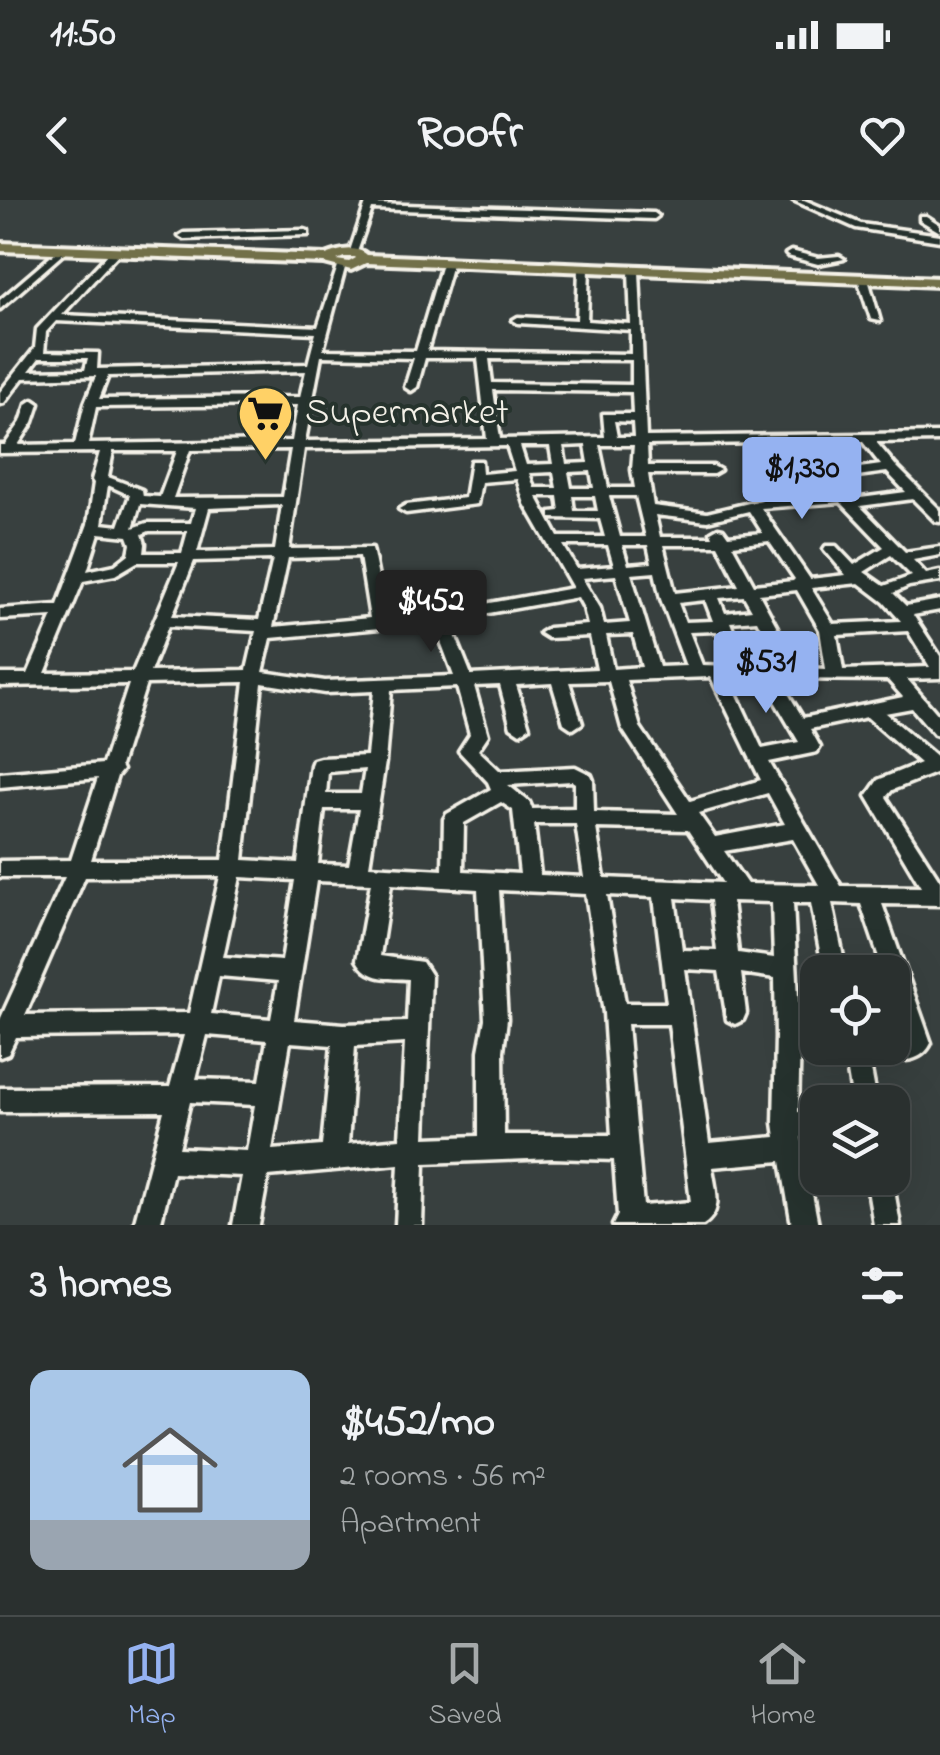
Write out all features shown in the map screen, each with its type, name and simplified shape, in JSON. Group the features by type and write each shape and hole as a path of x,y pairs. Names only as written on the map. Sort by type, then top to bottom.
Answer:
{"main road":[{"path":"0,247 940,282"}],"street":[{"path":"796,200 859,226 940,238"},
{"path":"147,1225 198,1024 232,868 254,676 281,556 306,401 322,330 370,203 654,216"},
{"path":"923,218 940,229"},
{"path":"184,236 305,232"},
{"path":"0,306 62,250"},
{"path":"0,400 41,348 42,331 116,252"},
{"path":"791,254 833,260 826,278"},
{"path":"410,387 448,264"},
{"path":"582,324 584,269"},
{"path":"634,271 639,470 668,598 680,628 798,830 828,894 833,955"},
{"path":"864,279 876,320"},
{"path":"56,318 322,330"},
{"path":"518,320 634,326"},
{"path":"555,355 559,322"},
{"path":"22,374 418,354 636,357"},
{"path":"483,354 494,442"},
{"path":"36,355 94,355 97,373 80,447"},
{"path":"488,386 638,389"},
{"path":"90,404 306,401"},
{"path":"5,449 27,422 33,404"},
{"path":"612,442 607,417 639,418"},
{"path":"5,449 816,438 938,440"},
{"path":"816,438 848,500 896,553 934,579"},
{"path":"867,438 913,495 940,518"},
{"path":"512,441 539,516 584,591 631,728 710,846 731,892 735,1013"},
{"path":"556,441 568,514"},
{"path":"592,442 600,492 652,672"},
{"path":"166,499 186,445"},
{"path":"34,678 94,528 100,501 99,480 108,447"},
{"path":"406,509 472,501 476,471 596,467"},
{"path":"834,476 890,468"},
{"path":"639,470 714,470"},
{"path":"858,473 878,498"},
{"path":"76,576 110,574 126,566 138,543 129,530 138,493 113,480 99,480"},
{"path":"528,492 642,492"},
{"path":"647,510 707,517 752,506 913,495"},
{"path":"137,500 203,504 291,501"},
{"path":"203,504 165,621 140,676 78,870 4,1036 198,1024 344,1035 418,1032"},
{"path":"752,506 828,630 835,675"},
{"path":"539,516 606,514"},
{"path":"707,517 752,591 793,672"},
{"path":"94,528 196,527"},
{"path":"555,542 654,538 724,541 772,536"},
{"path":"0,680 254,676 280,677 320,687 652,672 740,670 893,676 940,670 911,625 883,592 856,576 831,549"},
{"path":"133,558 281,556 367,550 379,622"},
{"path":"668,598 856,576 896,553 940,551"},
{"path":"574,574 661,568"},
{"path":"883,592 934,579"},
{"path":"165,621 264,629 440,618 584,591"},
{"path":"710,594 740,670"},
{"path":"911,625 940,605"},
{"path":"0,614 62,610"},
{"path":"680,628 764,614"},
{"path":"440,618 464,679 479,735 468,751 520,804 531,884"},
{"path":"828,630 911,625 940,634"},
{"path":"548,634 640,628"},
{"path":"757,758 811,747 766,671"},
{"path":"558,675 572,723"},
{"path":"893,676 940,729"},
{"path":"506,678 520,727"},
{"path":"357,874 376,762 383,686"},
{"path":"799,725 914,701"},
{"path":"869,709 937,764 885,785 876,796 939,896"},
{"path":"246,1225 307,873 320,764 376,762"},
{"path":"0,780 113,770"},
{"path":"453,880 454,819 499,785 579,776 585,784 594,886 616,1013 625,1148 643,1222 704,1212 663,888"},
{"path":"524,817 689,816 772,784"},
{"path":"318,802 370,802"},
{"path":"710,846 798,830"},
{"path":"0,868 232,868 488,883 939,896"},
{"path":"382,876 368,960 379,968 417,970 409,1225"},
{"path":"488,883 496,1019 491,1051 492,1149"},
{"path":"782,893 788,1136 805,1225"},
{"path":"869,896 889,955"},
{"path":"670,959 786,970"},
{"path":"211,966 290,972"},
{"path":"616,1013 678,1014"},
{"path":"910,1017 919,1043 910,1048"},
{"path":"334,1157 344,1035"},
{"path":"0,1100 268,1093"},
{"path":"699,1156 800,1132"},
{"path":"164,1160 256,1164 410,1151 553,1146 625,1148"},
{"path":"882,1195 887,1225"}],"place":[{"name":"Supermarket","path":"266,463"}]}
